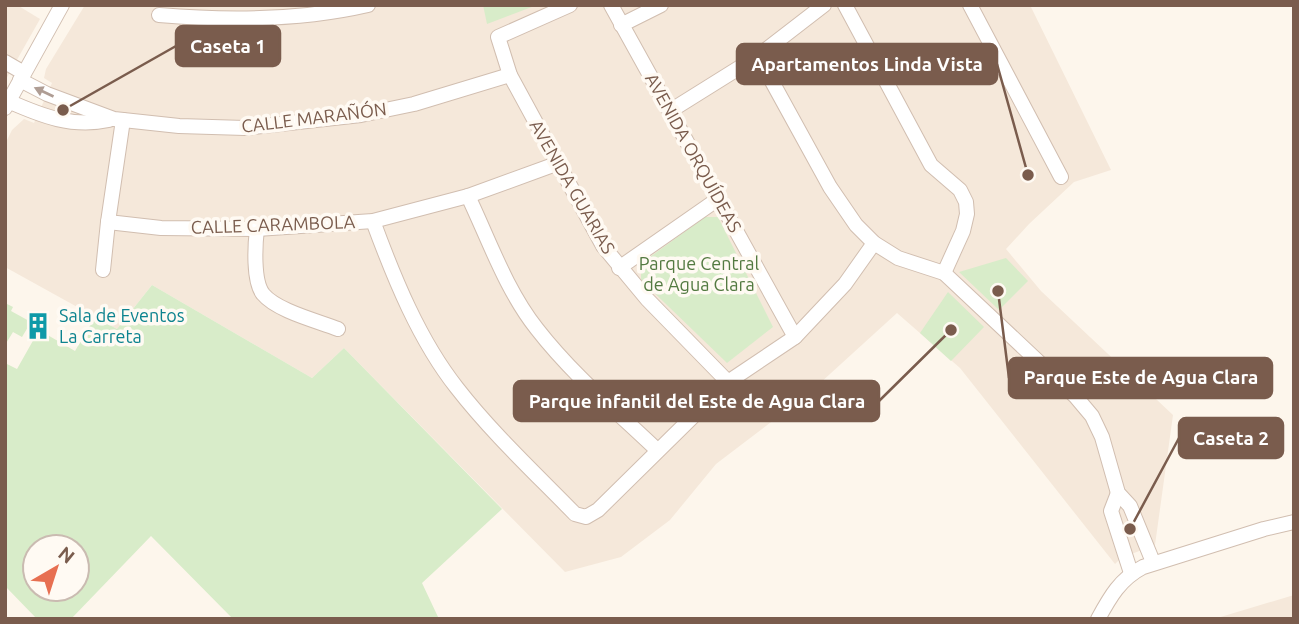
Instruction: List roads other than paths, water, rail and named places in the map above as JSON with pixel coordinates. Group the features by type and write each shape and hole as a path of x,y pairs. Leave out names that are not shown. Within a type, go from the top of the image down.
{"street":[{"path":"13,91 62,5"},
{"path":"159,15 221,20 368,5"},
{"name":"AVENIDA GUARIAS","path":"570,5 498,37 510,75 556,164 603,246 620,268 728,382"},
{"name":"AVENIDA ORQUÍDEAS","path":"611,5 795,337"},
{"path":"621,25 661,5"},
{"path":"670,111 758,56 824,5"},
{"path":"845,5 931,165 951,180 966,202 967,214 963,231 944,272"},
{"path":"970,5 1061,177"},
{"path":"758,56 830,187 856,225 874,243 898,258 944,272 1076,397 1092,416 1102,437 1118,493 1130,506 1153,562"},
{"path":"5,62 13,91"},
{"name":"CALLE MARAÑÓN","path":"13,91 47,94 119,119 154,124 244,128 361,115 414,104 510,75"},
{"name":"CALLE MARAÑÓN","path":"13,91 54,120 78,123 119,119"},
{"path":"103,270 119,119"},
{"name":"CALLE CARAMBOLA","path":"107,222 161,228 257,229 373,221 468,196 556,164"},
{"path":"468,196 513,290 535,327 562,359 657,450"},
{"path":"620,268 718,199"},
{"path":"373,221 393,273 436,357 456,388 575,514 586,517 598,510 728,382 795,337 845,284 874,243"},
{"path":"257,229 254,248 257,275 263,293 282,307 338,329"},
{"path":"1118,493 1111,511 1131,573"},
{"path":"1098,619 1113,592 1131,573 1153,562 1264,528 1294,522"}],"place":[{"name":"Caseta 1","path":"63,110"},
{"name":"Apartamentos Linda Vista","path":"1028,175"},
{"name":"Parque Este de Agua Clara","path":"998,291"},
{"name":"Sala de Eventos La Carreta","path":"38,326"},
{"name":"Parque infantil del Este de Agua Clara","path":"951,330"},
{"name":"Caseta 2","path":"1130,529"}],"park label":[{"name":"Parque Central de Agua Clara","path":"699,274"}]}
